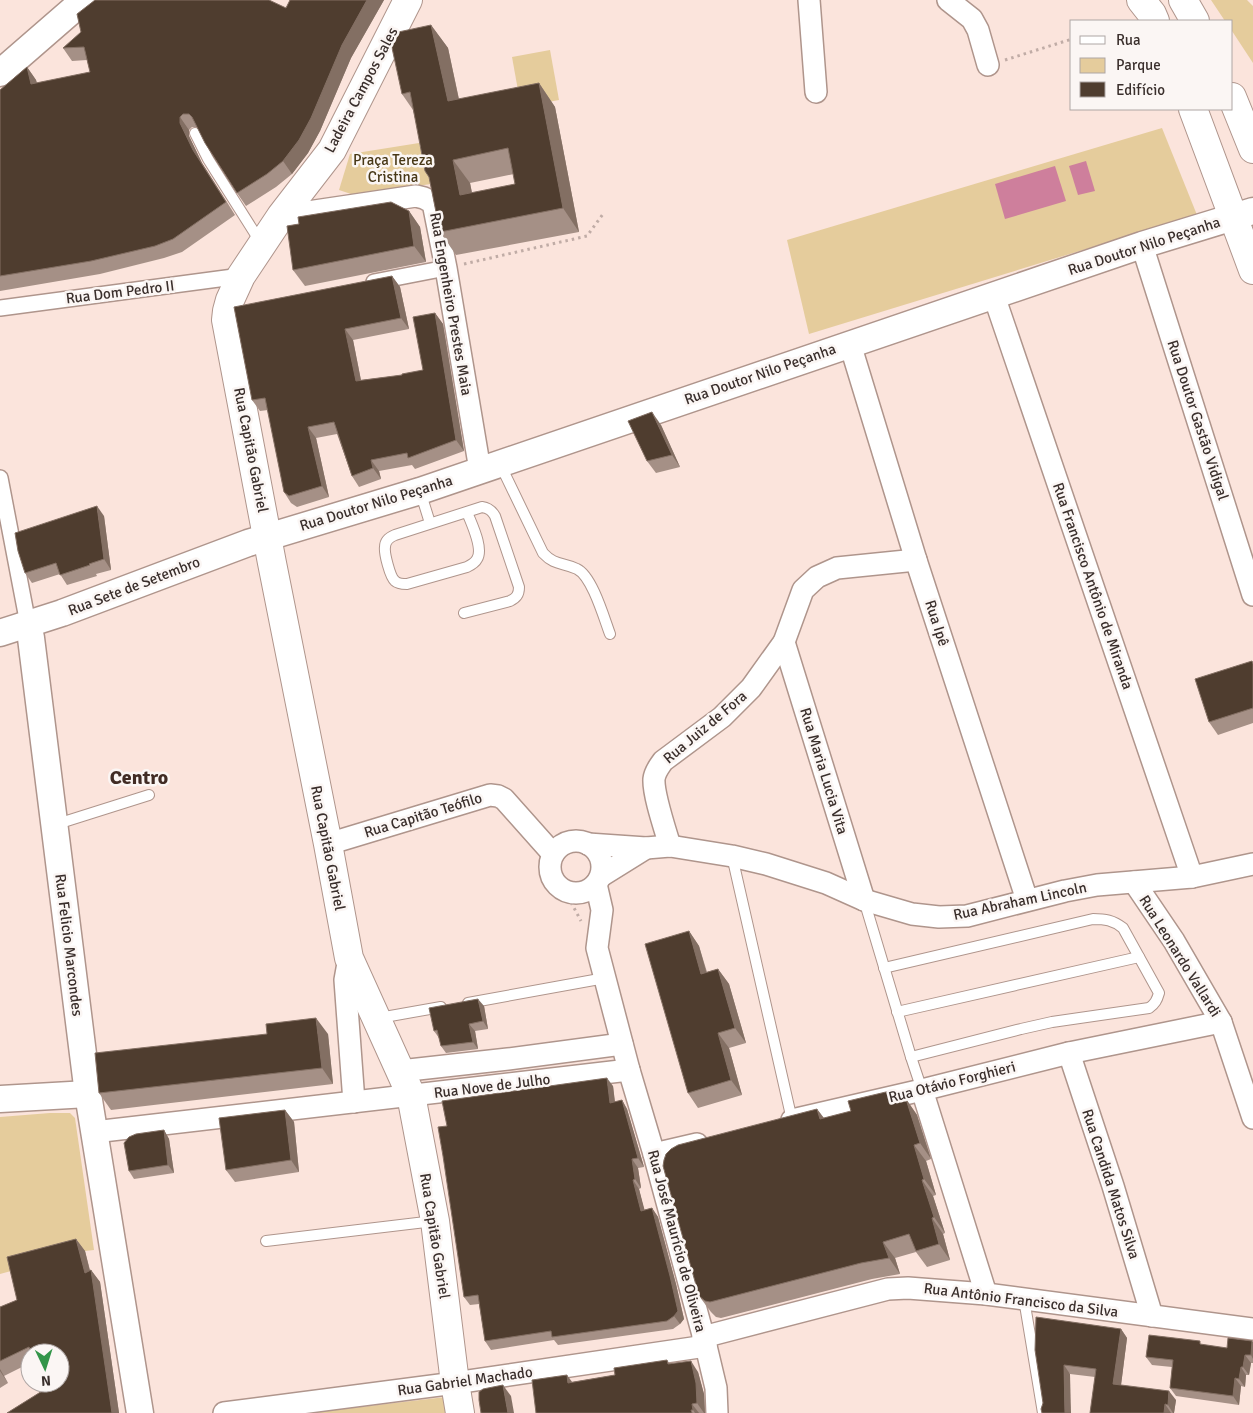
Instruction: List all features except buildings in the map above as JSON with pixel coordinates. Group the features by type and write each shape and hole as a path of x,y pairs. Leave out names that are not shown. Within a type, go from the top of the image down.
{"main road":[{"name":"Ladeira Campos Sales","path":"240,276 281,216 332,150 408,0"},
{"path":"1141,0 1155,20"},
{"path":"1183,0 1194,20"},
{"path":"1233,99 1253,149"},
{"path":"1192,110 1243,214 1253,270"},
{"name":"Rua Capitão Gabriel","path":"240,276 233,310 226,320 267,537 349,958 411,1095 435,1221 460,1413"}],"street":[{"path":"0,73 84,0"},
{"path":"809,0 816,92"},
{"path":"948,0 972,19 980,35 988,65"},
{"name":"Rua Engenheiro Prestes Maia","path":"281,216 416,196 433,203 490,467"},
{"name":"Rua Doutor Nilo Peçanha","path":"267,537 418,492 1142,245 1243,214"},
{"name":"Rua Doutor Gastão Vidigal","path":"1142,245 1246,548 1253,594"},
{"path":"356,286 446,268"},
{"name":"Rua Dom Pedro II","path":"0,308 240,276"},
{"name":"Rua Francisco Antônio de Miranda","path":"994,296 1192,877"},
{"name":"Rua Ipê","path":"850,344 916,560 1027,900"},
{"name":"Rua Felicio Marcondes","path":"0,478 31,638 88,1094 140,1413"},
{"name":"Rua Sete de Setembro","path":"0,633 62,613 267,537"},
{"name":"Rua Juiz de Fora","path":"670,846 655,790 654,779 656,770 663,761 722,717 751,688 784,642 804,590 816,577 837,568 916,560"},
{"name":"Rua Maria Lucia Vita","path":"784,642 864,900"},
{"name":"Rua Capitão Teófilo","path":"328,844 490,795 504,799 553,854"},
{"path":"575,841 588,844 596,850 600,858 602,867 598,880 589,890 573,893 565,891 558,886 550,871 550,862 553,854 562,845 575,841"},
{"name":"Rua Abraham Lincoln","path":"588,844 646,848 670,846 732,856 766,864 826,883 864,900 912,914 939,918 966,916 1027,900 1097,885 1192,877 1253,864"},
{"name":"Rua Abraham Lincoln","path":"598,880 646,848"},
{"name":"Rua José Maurício de Oliveira","path":"598,880 602,910 597,948 716,1388 717,1413"},
{"name":"Rua Leonardo Vallardi","path":"1134,882 1174,941 1221,1022 1253,1118"},
{"path":"349,958 345,980 354,1102"},
{"name":"Rua Otávio Forghieri","path":"783,1122 1069,1053 1221,1022"},
{"name":"Rua Nove de Julho","path":"400,1071 622,1044"},
{"name":"Rua Candida Matos Silva","path":"1069,1053 1113,1186 1152,1316"},
{"name":"Rua Nove de Julho","path":"94,1132 629,1070"},
{"path":"922,1090 986,1294"},
{"path":"0,1099 88,1094"},
{"path":"654,1154 719,1138"},
{"name":"Rua Antônio Francisco da Silva","path":"704,1342 888,1289 908,1288 986,1294 1253,1329"},
{"name":"Rua Gabriel Machado","path":"224,1413 455,1383 704,1342"}],"lane":[{"path":"195,133 208,159 262,244"},
{"path":"490,467 543,553 549,559 577,568 584,574 591,585 610,634"},
{"path":"418,492 428,524"},
{"path":"464,612 510,601 516,598 519,593 519,587 492,510 482,507 395,534 387,541 385,546 390,573 396,582 401,584 467,567 477,559 479,546 467,512"},
{"path":"54,825 149,795"},
{"path":"732,856 783,1122"},
{"path":"864,900 922,1090"},
{"path":"884,968 1093,919 1108,920 1117,922 1123,928 1159,993 1154,1005 1149,1008 1044,1024 911,1057"},
{"path":"897,1012 1139,958"},
{"path":"377,1019 604,978"},
{"path":"266,1241 435,1221"},
{"path":"1024,1299 1043,1413"}],"path":[{"path":"988,65 1070,40"},
{"path":"446,268 587,236 603,214"}],"green space":[{"path":"1211,0 1247,0 1253,6 1253,63 1233,33 1233,20 1224,20"},
{"path":"550,50 559,100 521,107 512,57"},
{"path":"1162,128 1197,215 809,334 787,240"},
{"name":"Praça Tereza Cristina","path":"419,143 431,184 354,195 339,190 350,154"},
{"path":"70,1113 75,1118 94,1250 0,1274 0,1117"},
{"path":"446,1397 448,1413 309,1413"}],"shaded area":[{"path":"1086,161 1095,191 1078,195 1069,166"},
{"path":"1055,166 1066,201 1005,219 995,184"}],"district":[{"name":"Centro","path":"139,777"}]}
